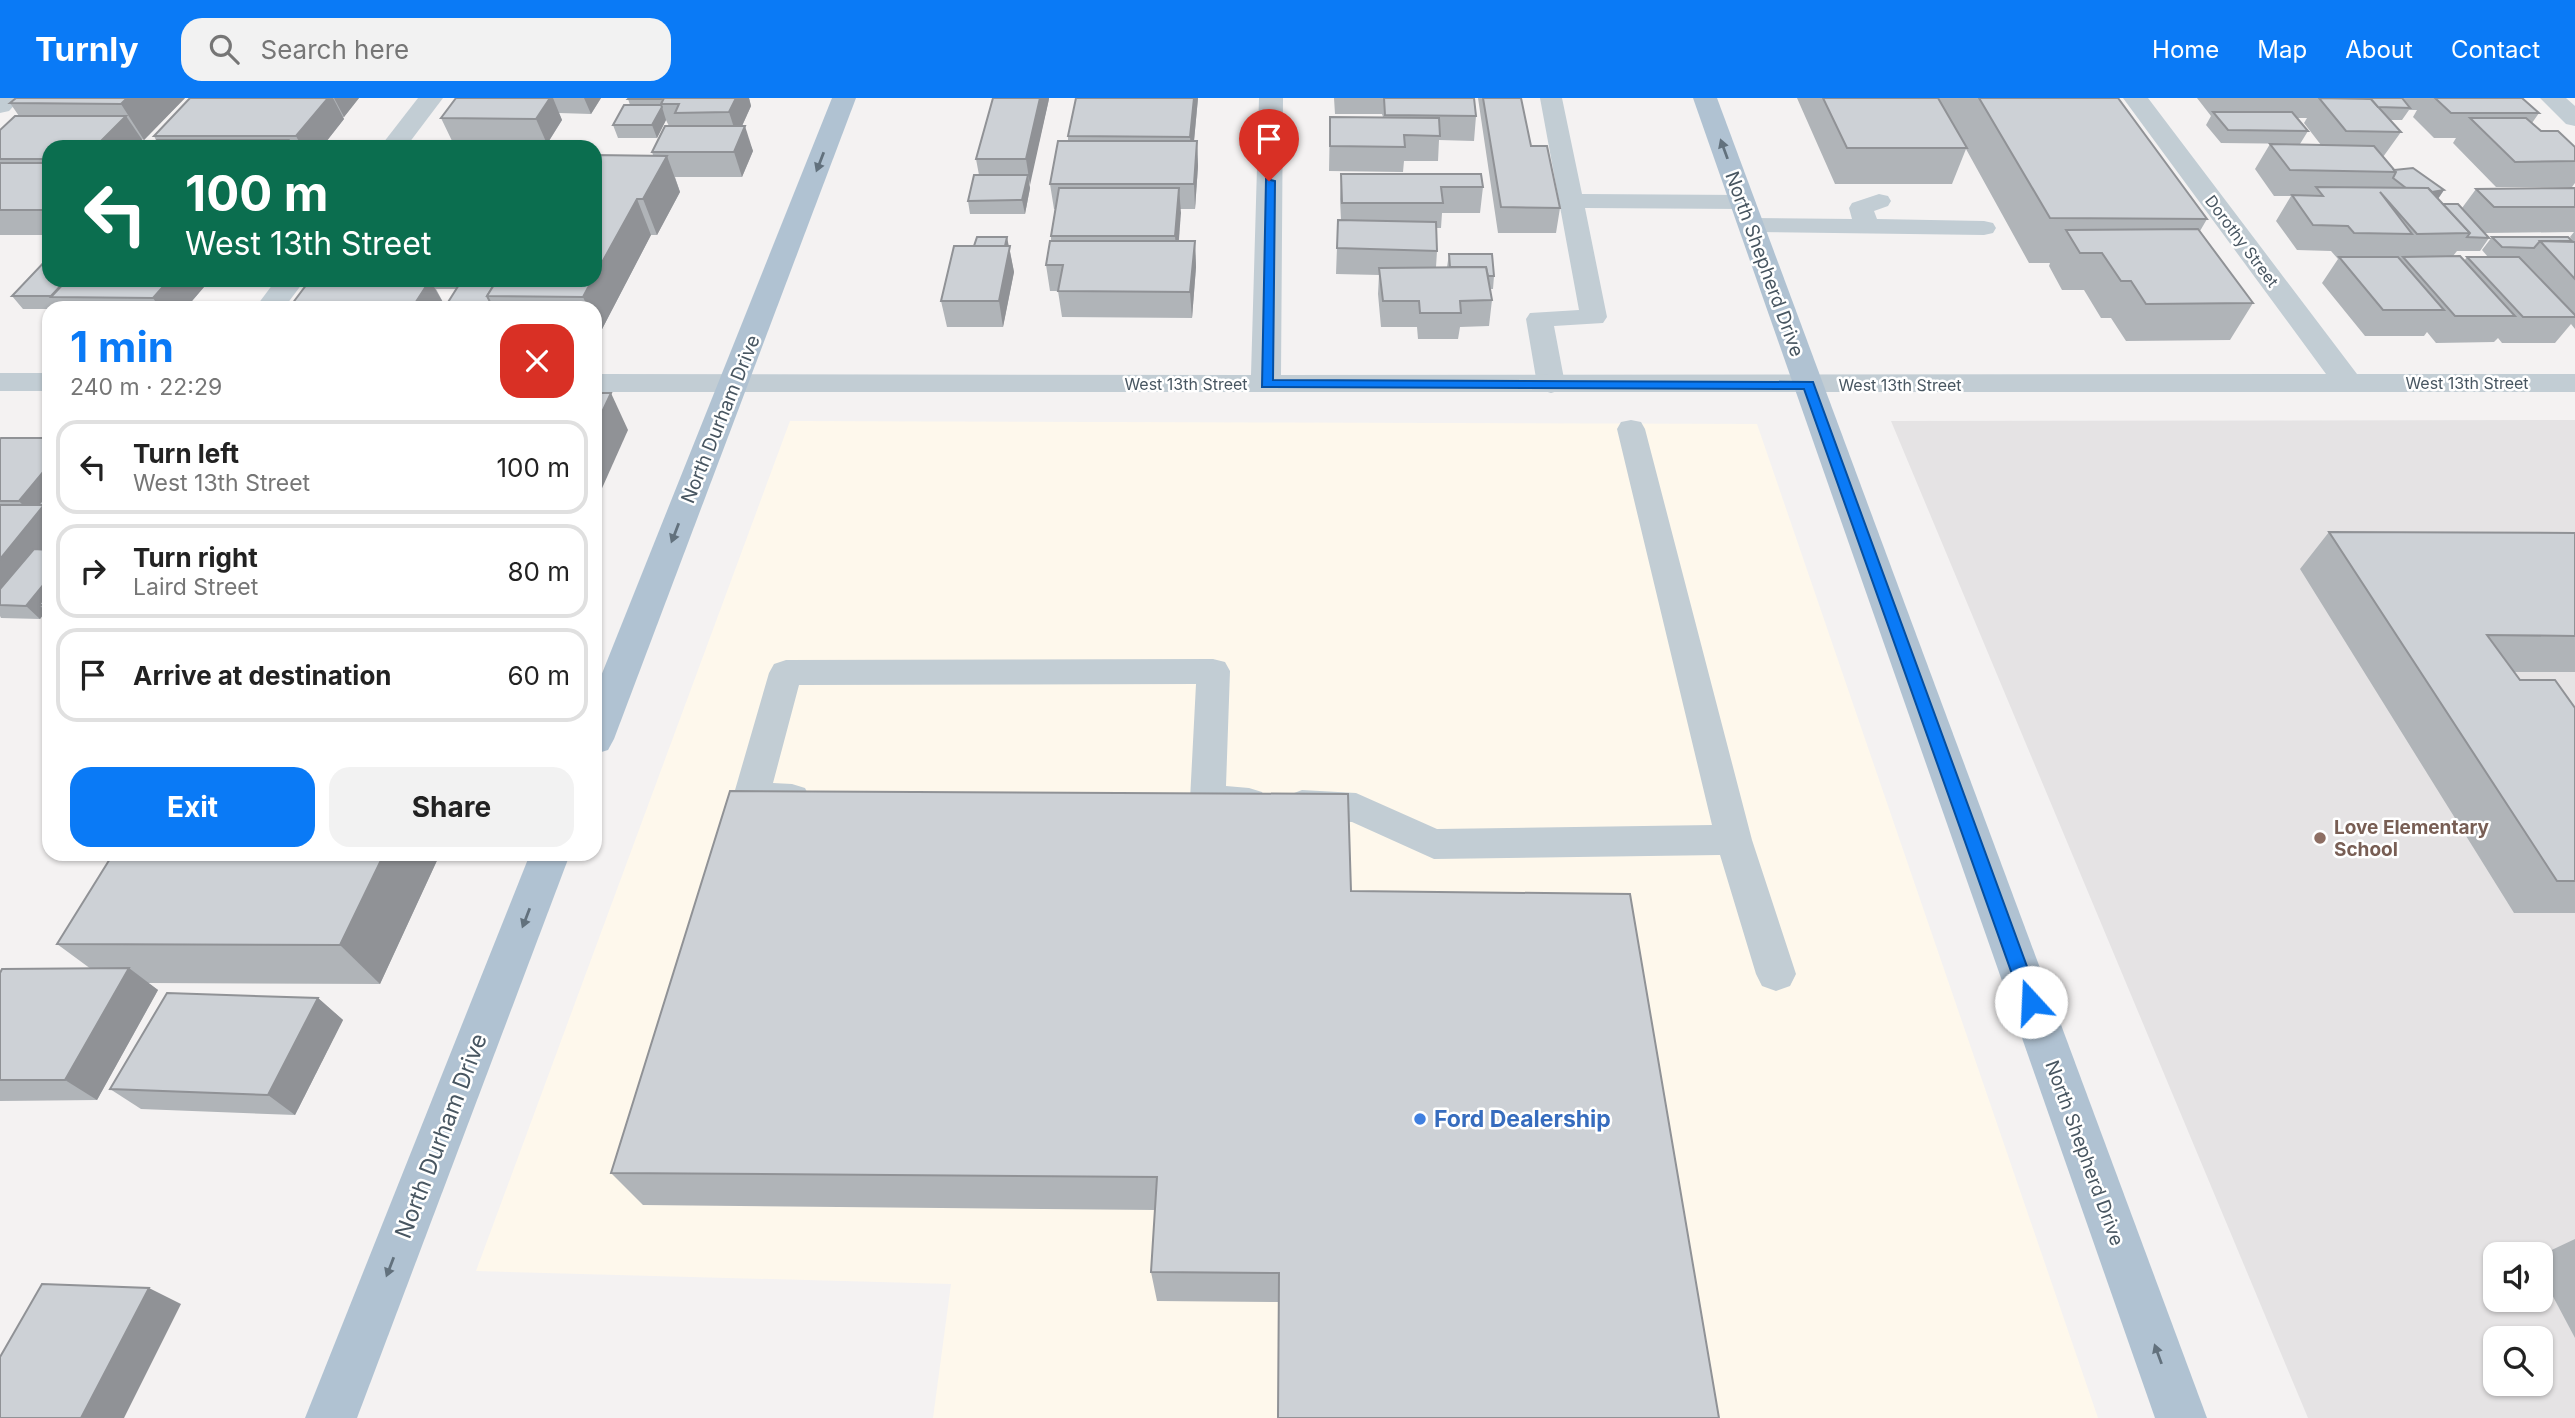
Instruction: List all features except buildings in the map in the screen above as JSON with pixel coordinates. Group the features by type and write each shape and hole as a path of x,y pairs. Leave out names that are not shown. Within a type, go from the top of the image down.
{"main road":[{"name":"North Durham Drive","path":"602,721 844,98"},
{"name":"North Shepherd Drive","path":"1705,98 2181,1418"},
{"name":"North Durham Drive","path":"331,1418 547,861"}],"street":[{"path":"0,106 9,98"},
{"path":"398,140 431,98"},
{"path":"1266,384 1271,98"},
{"name":"Dorothy Street","path":"2135,98 2348,383"},
{"path":"2552,98 2575,119"},
{"path":"0,382 42,382"},
{"name":"West 13th Street","path":"602,383 2575,383"}],"lane":[{"path":"1551,98 1594,317 1539,319 1551,384"},
{"path":"1571,201 1867,226 1984,228"},
{"path":"1867,226 1861,208 1879,201"},
{"path":"1913,203 1930,209 1942,228"},
{"path":"1631,429 1734,840 1776,974"},
{"path":"821,798 751,797 786,673 1213,671 1194,800 1356,808 1434,844 1734,840"}],"shaded area":[{"name":"Love Elementary School","path":"2575,420 2575,1418 2308,1418 1891,421"},
{"path":"790,421 1757,424 2098,1418 933,1418 951,1284 476,1271"}],"place":[{"name":"Love Elementary School","path":"2320,838"},
{"name":"Ford Dealership","path":"1420,1119"}],"route":[{"path":"1269,181 1266,384 1809,385 2031,1002"}]}
